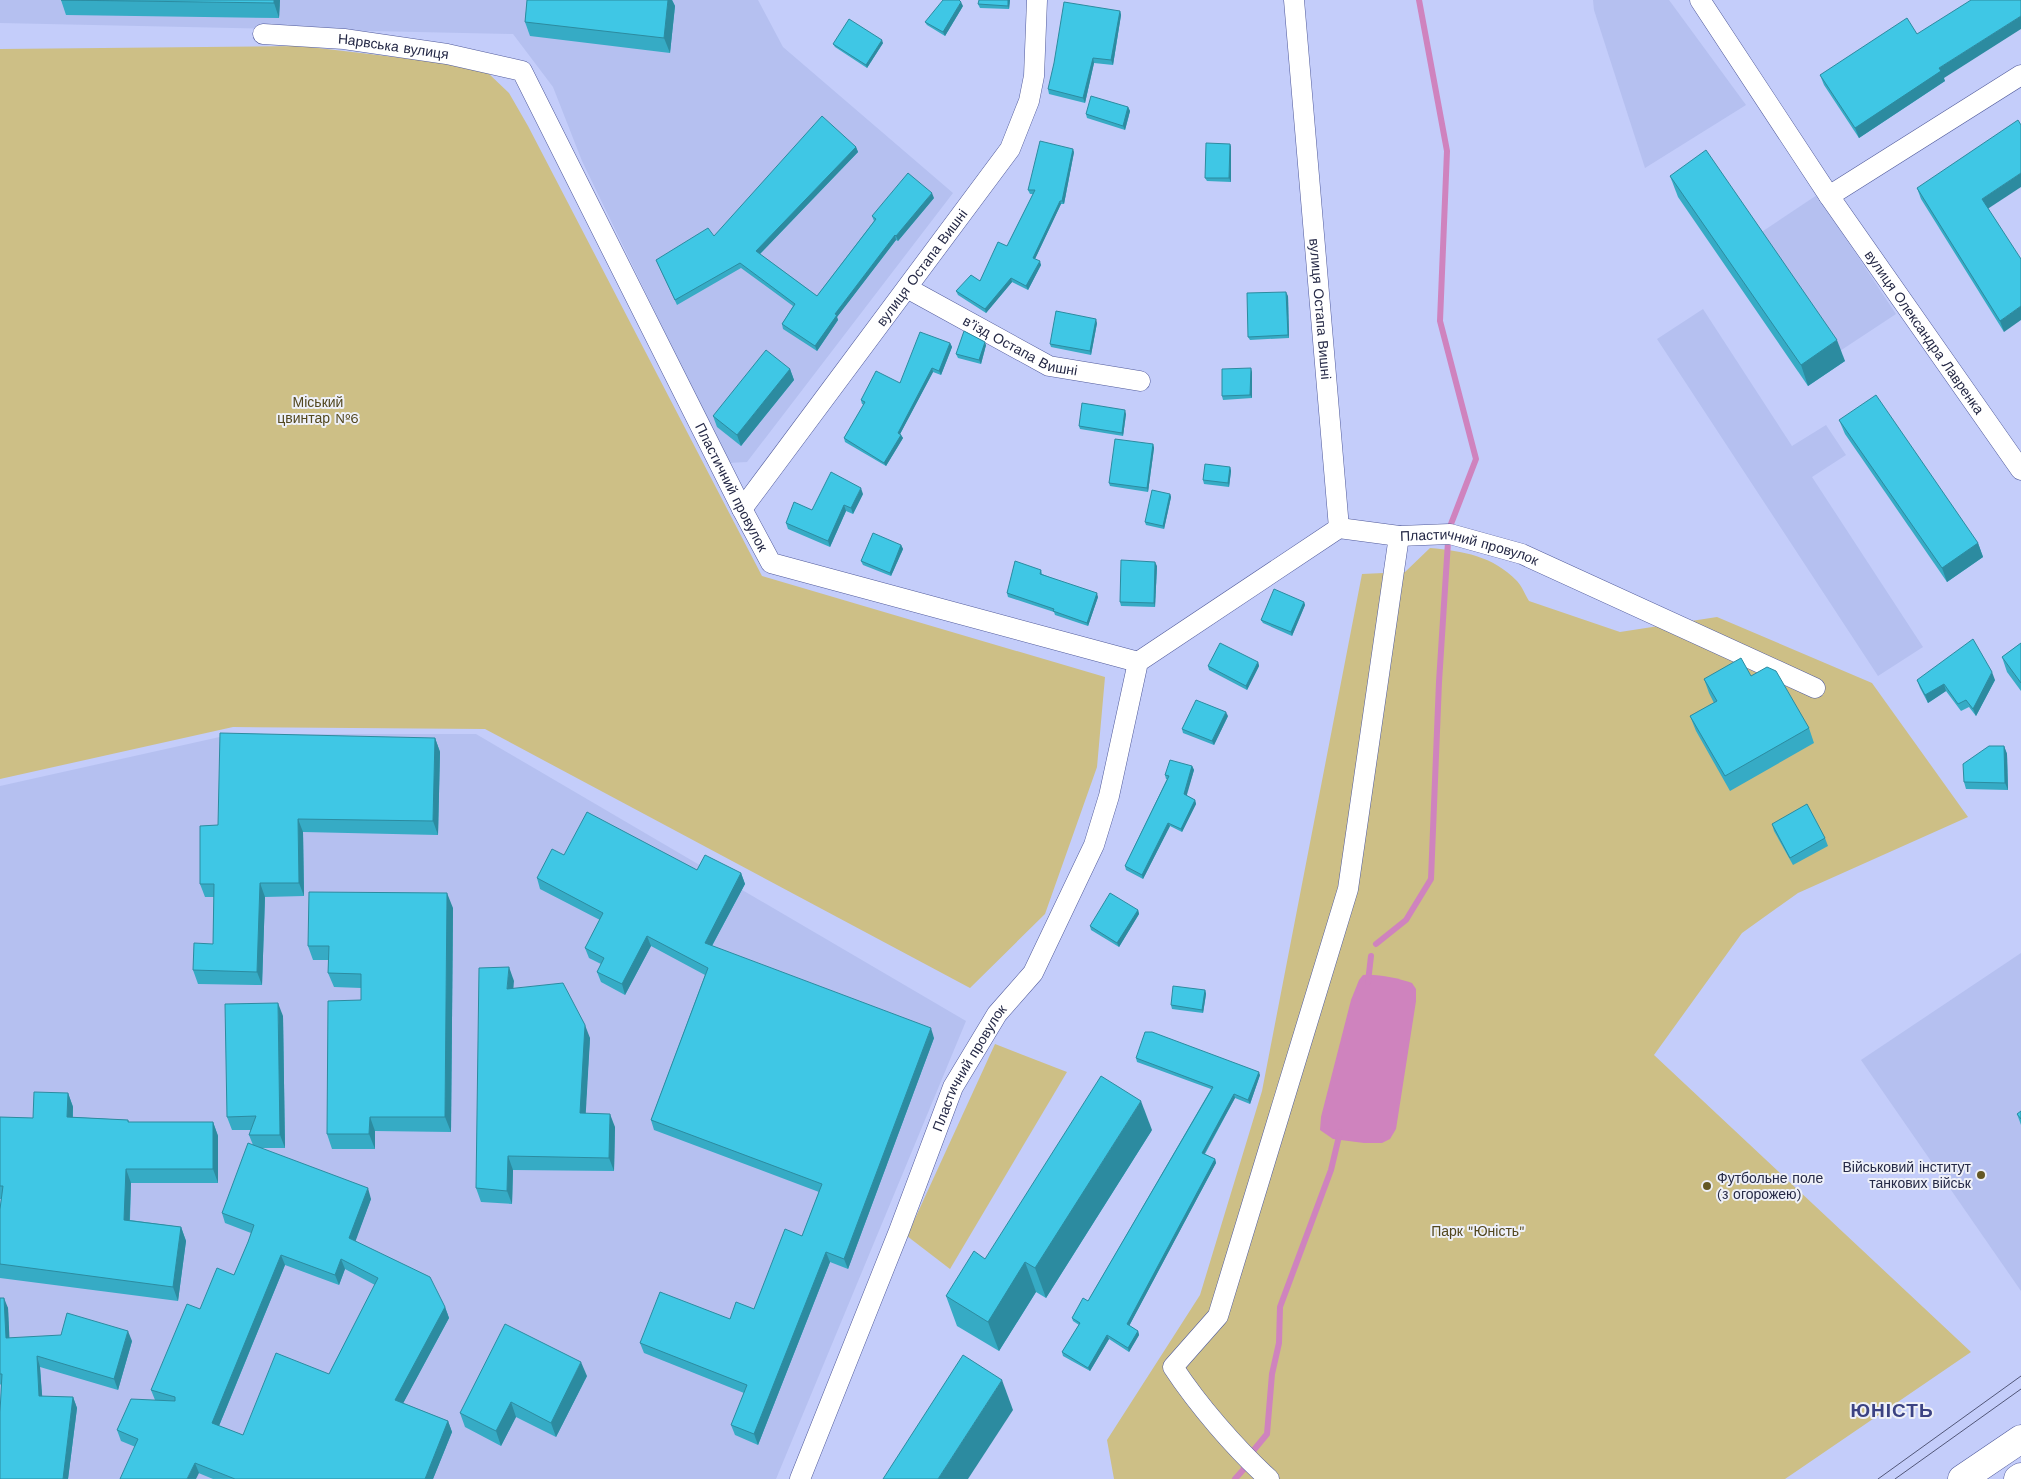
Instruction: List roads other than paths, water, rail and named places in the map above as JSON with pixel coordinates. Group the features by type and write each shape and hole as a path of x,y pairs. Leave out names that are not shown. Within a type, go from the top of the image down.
{"main road":[{"path":"1962,1479 2021,1438"}],"street":[{"name":"вулиця Остапа Вишні","path":"742,509 1010,148 1029,101 1034,76 1037,0"},
{"name":"вулиця Остапа Вишні","path":"1294,0 1339,528"},
{"name":"вулиця Олександра Лавренка","path":"1700,0 1829,196 2021,470"},
{"name":"Нарвська вулиця","path":"263,34 344,39 438,52 522,71"},
{"name":"Пластичний провулок","path":"522,71 771,563 1138,662 1109,796 1094,845 1033,973 997,1014 953,1086 899,1231 800,1479"},
{"path":"1829,196 2021,75"},
{"name":"в’їзд Остапа Вишні","path":"907,288 1049,366 1140,381"},
{"name":"Пластичний провулок","path":"1339,528 1399,536 1456,536 1522,554 1815,688"},
{"path":"1138,662 1339,528"},
{"path":"1264,1474 1186,1388 1173,1367 1218,1316 1348,889 1399,536"}],"waterway":[{"path":"1419,0 1447,151 1440,321 1476,459 1451,524"},
{"path":"1376,944 1406,920 1431,879 1439,682 1448,542"},
{"path":"1368,982 1371,956"},
{"path":"1235,1479 1243,1470 1253,1451 1267,1434 1272,1374 1279,1343 1280,1307 1331,1170 1340,1132"}],"tram line":[{"path":"1878,1479 2021,1376"},
{"path":"1895,1479 2021,1389"}],"place":[{"name":"Військовий інститут танкових військ","path":"1981,1175"},
{"name":"Футбольне поле (з огорожею)","path":"1707,1186"}],"district":[{"name":"ЮНІСТЬ","path":"1892,1410"}],"park label":[{"name":"Міський цвинтар №6","path":"318,410"},
{"name":"Парк \"Юність\"","path":"1478,1231"}]}
